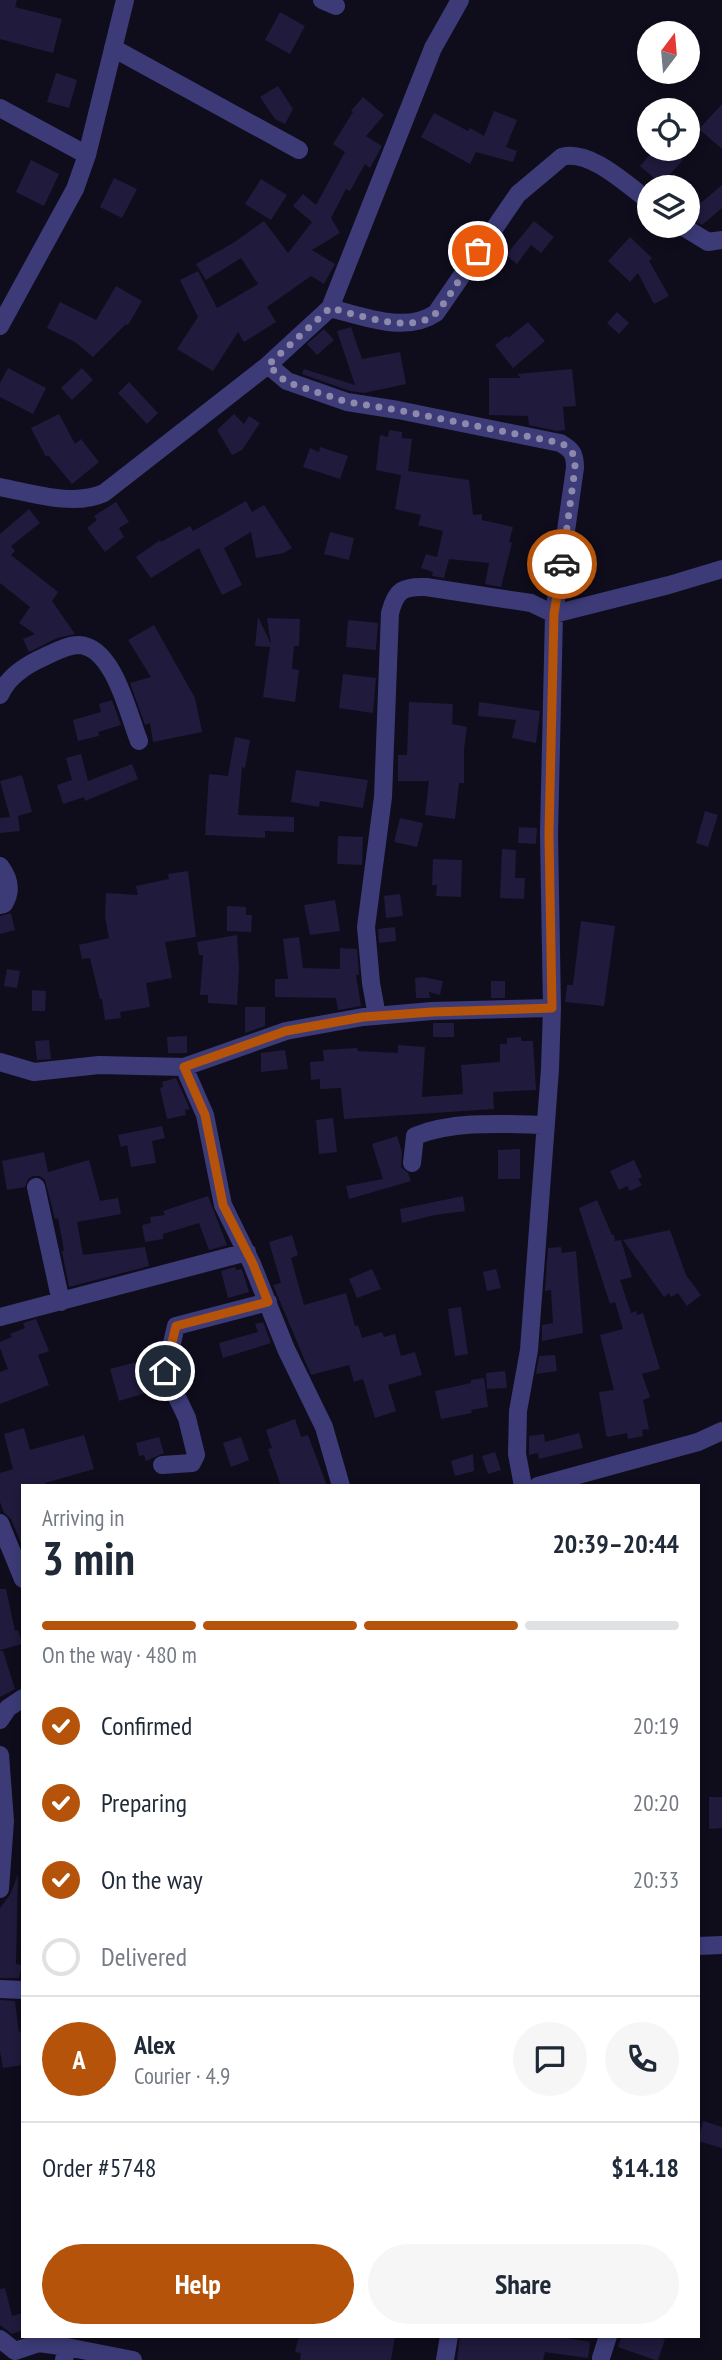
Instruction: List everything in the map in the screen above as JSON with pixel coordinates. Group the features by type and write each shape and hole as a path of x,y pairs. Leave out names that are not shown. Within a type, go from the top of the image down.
{"street":[{"path":"0,327 75,189 87,155 125,0"},
{"path":"0,487 40,495 90,499 104,492 268,365 330,308 433,48 460,0"},
{"path":"113,48 299,150"},
{"path":"0,108 87,155"},
{"path":"330,308 404,323 424,321 436,313 518,194 562,157 570,154 599,164 637,192"},
{"path":"700,237 708,242 722,240"},
{"path":"268,365 286,382 347,402 561,443 570,448 575,457 554,614 549,834 552,1008 530,1350 518,1411 517,1454 523,1484"},
{"path":"377,1016 370,983 366,927 383,797 390,613 393,600 401,590 410,586 426,587 531,603 554,614 722,569"},
{"path":"0,695 23,667 64,647 88,646 100,654 113,672 139,741"},
{"path":"0,866 7,876 9,895 4,904 0,905"},
{"path":"1,1058 34,1072 99,1065 184,1067 286,1031 377,1016 552,1008"},
{"path":"184,1067 205,1115 223,1205 247,1252 286,1349 324,1427 340,1484"},
{"path":"412,1163 415,1136 432,1129 493,1124 546,1125"},
{"path":"36,1187 61,1302"},
{"path":"0,1317 247,1252"},
{"path":"162,1465 192,1463 196,1455 187,1418 165,1371 176,1326 268,1302"},
{"path":"545,1484 698,1442 722,1431"},
{"path":"0,1523 21,1574"},
{"path":"2,1714 21,1700"},
{"path":"0,1755 5,1821 0,1889"},
{"path":"700,1945 722,1945"},
{"path":"0,1989 21,1990"},
{"path":"445,2360 449,2338"},
{"path":"605,2360 608,2338"},
{"path":"0,2339 16,2351 38,2343 54,2343 66,2354 133,2360"}],"building":[{"path":"0,0 17,0 15,7 62,19 53,53 0,39"},
{"path":"280,12 305,26 290,54 265,40"},
{"path":"56,73 77,80 69,108 47,102"},
{"path":"278,86 293,109 285,124 275,119 260,97"},
{"path":"363,97 384,115 366,136 382,146 370,168 365,164 350,191 346,189 331,218 340,233 312,250 335,264 324,284 311,276 267,307 276,322 244,342 238,332 213,371 177,349 198,317 180,280 198,271 217,308 258,284 241,258 206,280 196,264 264,221 288,253 312,222 293,206 303,194 316,205 345,152 333,144 353,112 351,111"},
{"path":"722,104 722,149 700,128"},
{"path":"494,111 517,120 506,147 517,151 513,162 476,152 470,164 421,137 434,113 468,131 470,128 484,136"},
{"path":"31,160 59,174 44,206 16,192"},
{"path":"644,161 682,161 669,175 650,175 640,166"},
{"path":"114,178 137,189 122,218 100,207"},
{"path":"261,179 287,195 271,220 245,204"},
{"path":"722,185 722,208 702,225 700,204"},
{"path":"534,221 554,237 541,253 531,245 517,264 506,255"},
{"path":"630,237 652,258 649,261 669,296 654,304 638,273 630,282 608,261"},
{"path":"116,286 142,301 128,325 93,357 75,342 47,328 60,302 96,320"},
{"path":"617,312 629,323 619,334 607,323"},
{"path":"528,322 545,341 513,368 495,345"},
{"path":"351,327 362,359 400,352 406,384 364,393 350,391 302,374 304,369 355,385 337,331"},
{"path":"324,329 334,340 317,355 307,344"},
{"path":"8,368 46,388 33,414 0,397 0,383"},
{"path":"82,368 93,380 72,400 61,388"},
{"path":"572,369 576,406 563,407 565,430 529,425 528,416 489,415 489,378 521,378 517,374"},
{"path":"129,382 158,413 147,424 118,393"},
{"path":"59,414 75,444 81,439 99,462 72,484 48,455 46,457 31,428"},
{"path":"234,414 244,424 249,416 260,423 242,450 232,455 217,430"},
{"path":"389,430 402,432 402,438 412,439 408,471 469,480 473,515 482,514 482,520 513,527 509,542 512,543 501,587 485,584 489,563 449,559 444,578 432,576 433,572 421,568 426,554 437,557 443,531 418,525 421,515 395,509 401,475 376,470 380,435 388,437"},
{"path":"320,447 348,456 340,479 303,467 310,448 319,452"},
{"path":"246,501 252,512 264,505 292,548 284,553 256,558 251,532 224,548 242,585 222,595 199,548 151,578 136,557 160,540 161,542 190,526 193,531"},
{"path":"116,502 129,522 119,528 124,537 105,552 87,528 97,520 94,516"},
{"path":"29,509 40,523 11,546 15,551 11,555 58,592 52,601 75,634 57,638 29,652 23,639 35,634 19,623 30,607 0,583 0,534"},
{"path":"330,532 354,538 349,560 324,554"},
{"path":"258,617 271,644 267,618 300,619 299,646 294,646 292,669 299,670 295,702 263,697 270,647 255,646"},
{"path":"348,620 378,623 376,650 346,647"},
{"path":"154,625 195,698 202,732 153,742 150,723 145,725 130,683 151,677 128,640"},
{"path":"343,674 376,678 373,713 339,708"},
{"path":"112,700 121,725 98,732 99,736 78,741 73,720 101,712 99,704"},
{"path":"409,702 453,704 452,724 467,727 464,783 459,783 455,819 425,815 429,781 398,781 398,755 407,755"},
{"path":"479,702 540,711 536,743 512,738 516,720 478,716"},
{"path":"235,737 250,740 245,768 242,767 238,815 294,817 294,832 265,831 265,838 205,835 209,774 228,776"},
{"path":"81,754 88,781 132,764 138,779 85,801 84,797 63,804 57,785 72,780 66,758"},
{"path":"296,770 368,780 363,808 320,801 319,807 291,802"},
{"path":"22,775 32,812 14,817 18,816 20,831 0,833 0,818 10,817 0,781"},
{"path":"705,811 718,815 708,847 696,843"},
{"path":"400,818 423,823 417,847 394,842"},
{"path":"519,827 537,828 536,844 518,843"},
{"path":"338,836 363,837 362,865 337,864"},
{"path":"502,849 516,850 515,878 525,878 524,899 500,898"},
{"path":"433,859 462,860 461,897 436,896 437,885 432,885"},
{"path":"188,871 196,937 165,942 172,978 146,983 150,1007 120,1012 121,1018 105,1020 90,958 82,959 79,945 109,938 105,917 106,893 138,895 136,886 169,879 168,874"},
{"path":"400,894 403,916 386,918 384,896"},
{"path":"335,900 340,931 310,935 304,905"},
{"path":"227,906 246,907 246,915 252,915 251,932 227,931"},
{"path":"11,913 15,930 0,934 0,916"},
{"path":"581,921 615,926 604,1006 565,1002 567,985 573,985"},
{"path":"395,927 396,941 379,943 378,929"},
{"path":"237,935 237,1005 208,1003 208,995 200,995 203,955 199,955 197,942"},
{"path":"299,937 303,968 340,969 340,948 357,949 359,975 356,975 361,1006 338,1010 336,998 275,997 275,979 288,979 283,939"},
{"path":"7,969 20,971 17,988 4,986"},
{"path":"415,978 443,981 440,995 429,992 430,998 416,998"},
{"path":"491,981 505,981 505,998 491,998"},
{"path":"32,990 46,991 45,1011 32,1011"},
{"path":"245,1007 265,1007 265,1026 245,1033"},
{"path":"433,1023 454,1023 454,1037 433,1037"},
{"path":"187,1036 187,1053 168,1053 167,1037"},
{"path":"521,1037 521,1041 533,1041 536,1090 493,1092 494,1109 344,1119 341,1088 320,1089 320,1079 311,1080 310,1062 324,1061 323,1050 357,1048 358,1051 398,1053 398,1045 425,1047 422,1097 463,1094 461,1065 500,1062 500,1044 507,1044 507,1038"},
{"path":"49,1040 51,1059 37,1060 35,1041"},
{"path":"285,1050 288,1069 261,1072 261,1053"},
{"path":"176,1078 190,1109 185,1110 186,1115 167,1119 160,1088 163,1087 162,1082"},
{"path":"333,1118 337,1152 319,1154 316,1120"},
{"path":"162,1126 165,1138 152,1141 156,1163 131,1167 127,1145 121,1147 118,1135"},
{"path":"397,1136 402,1152 401,1167 408,1173 411,1181 349,1199 346,1186 383,1179 372,1144"},
{"path":"520,1149 520,1179 498,1179 498,1150"},
{"path":"44,1152 48,1172 89,1160 100,1201 118,1198 121,1214 77,1222 83,1255 145,1247 149,1266 69,1287 58,1218 55,1219 45,1180 40,1176 33,1176 28,1179 25,1187 7,1190 2,1161"},
{"path":"634,1160 642,1177 638,1179 642,1185 630,1191 627,1186 619,1190 610,1171"},
{"path":"208,1196 227,1245 209,1250 199,1223 163,1234 163,1239 145,1242 142,1225 151,1223 150,1217 165,1215 163,1211"},
{"path":"463,1196 465,1211 402,1223 400,1209"},
{"path":"597,1200 615,1241 621,1240 632,1277 620,1280 631,1313 643,1313 660,1369 642,1374 650,1397 643,1400 649,1429 642,1430 643,1436 628,1439 627,1433 608,1437 606,1435 599,1392 614,1390 600,1335 623,1329 615,1302 610,1304 579,1208"},
{"path":"670,1230 686,1275 701,1295 687,1306 678,1293 671,1297 669,1293 664,1297 623,1240"},
{"path":"292,1235 298,1255 291,1258 304,1305 346,1293 355,1326 358,1325 362,1338 382,1332 384,1337 395,1334 401,1356 415,1352 422,1375 388,1385 396,1411 375,1418 363,1379 354,1382 349,1365 311,1375 273,1285 281,1283 269,1242"},
{"path":"561,1247 562,1253 576,1251 583,1333 542,1341 542,1325 553,1323 551,1290 545,1291 548,1248"},
{"path":"235,1267 236,1270 242,1269 249,1292 228,1298 221,1271"},
{"path":"372,1269 381,1289 357,1298 349,1279"},
{"path":"496,1269 501,1288 487,1291 483,1272"},
{"path":"461,1307 468,1354 455,1356 448,1309"},
{"path":"36,1319 49,1351 38,1355 49,1385 0,1404 0,1372 8,1369 0,1342 25,1328 23,1323"},
{"path":"263,1322 271,1343 223,1358 219,1343 258,1332 255,1324"},
{"path":"555,1355 557,1371 536,1374 539,1356"},
{"path":"140,1361 149,1392 119,1401 110,1369"},
{"path":"505,1371 507,1388 487,1389 486,1373"},
{"path":"484,1378 488,1407 441,1419 435,1391"},
{"path":"295,1419 301,1437 308,1435 326,1484 280,1484 268,1449 272,1448 266,1430"},
{"path":"24,1428 30,1450 84,1435 94,1469 45,1484 21,1484 21,1543 0,1502 0,1473 13,1469 4,1434"},
{"path":"579,1433 583,1448 539,1459 538,1453 529,1455 529,1436 544,1434 545,1442"},
{"path":"159,1437 164,1453 146,1461 144,1455 139,1456 136,1443"},
{"path":"241,1437 249,1460 231,1467 223,1443"},
{"path":"495,1452 501,1470 488,1474 482,1456"},
{"path":"473,1454 474,1471 455,1476 451,1461"},
{"path":"0,1589 6,1589 15,1631 18,1630 21,1644 0,1650"},
{"path":"0,1651 3,1651 15,1689 0,1697"},
{"path":"709,1797 722,1797 722,1828 709,1829"},
{"path":"18,1874 16,1964 21,1965 21,1969 19,1978 0,1978 0,1908 10,1895"},
{"path":"0,2000 15,2001 21,2032 21,2065 3,2068 0,2051"},
{"path":"703,2121 722,2127 722,2148 700,2142"},
{"path":"5,2288 12,2316 21,2314 21,2331 12,2334 0,2325 0,2289"},
{"path":"298,2338 395,2338 391,2360 300,2360 301,2353 295,2352"},
{"path":"460,2338 567,2338 590,2342 588,2358 545,2352 543,2360 457,2360"},
{"path":"621,2338 665,2339 658,2360 618,2347"}],"way so far":[{"path":"478,251 436,313 424,321 404,323 330,308 268,365 286,382 347,402 561,443 570,448 575,457 575,468 562,564"}],"route":[{"path":"165,1371 176,1326 268,1302 253,1264 223,1205 205,1115 184,1067 286,1031 363,1017 552,1008 549,834 554,614 562,564"}]}
